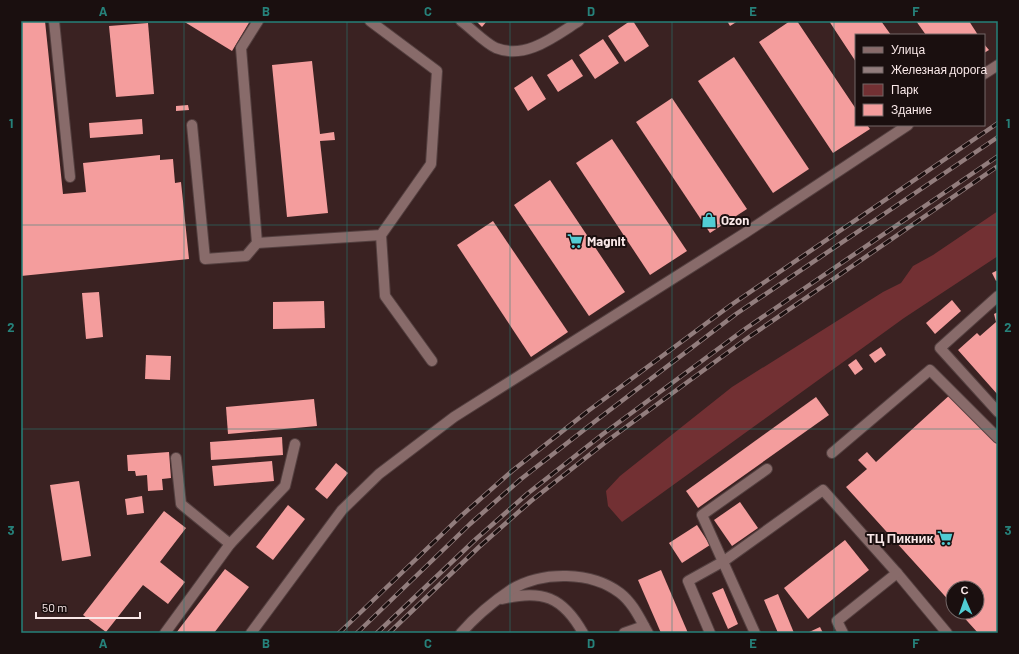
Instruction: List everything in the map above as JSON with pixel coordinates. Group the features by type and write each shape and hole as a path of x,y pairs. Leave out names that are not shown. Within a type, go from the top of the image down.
{"street":[{"path":"54,21 70,177"},
{"path":"192,124 205,259 246,256 257,243 241,48 258,21"},
{"path":"370,21 437,71 431,164 382,235 385,296 432,361"},
{"path":"461,21 495,47 513,52 541,45 579,21"},
{"path":"985,73 998,65"},
{"path":"251,633 342,510 378,474 454,417 745,233 906,126"},
{"path":"257,243 382,235"},
{"path":"998,296 940,348 998,412"},
{"path":"832,453 930,370 998,438"},
{"path":"164,633 230,544 285,486 295,444"},
{"path":"176,458 182,504 230,544"},
{"path":"756,633 702,515 767,469"},
{"path":"710,633 688,581 724,561 823,490 897,573 946,633"},
{"path":"843,633 837,621 897,573"},
{"path":"461,633 496,601 513,589 537,580 560,576 583,577 606,584 621,594 635,610 646,630 624,633"},
{"path":"496,601 525,595 539,595 551,599 564,606 583,633"}],"green space":[{"path":"998,211 998,256 904,318 622,522 608,506 606,491 620,476 732,387 883,292 901,283 913,266 933,255"}],"building":[{"path":"21,21 45,21 63,194 86,192 83,163 160,155 160,160 173,159 175,183 181,182 189,259 21,276"},
{"path":"183,21 250,21 232,51"},
{"path":"476,21 487,21 482,27"},
{"path":"630,21 633,21 649,46 625,62 608,36"},
{"path":"727,21 738,21 730,26"},
{"path":"790,21 797,21 855,108 855,126 868,126 870,129 833,153 759,42"},
{"path":"829,21 881,21 890,34 855,34 855,60"},
{"path":"916,21 969,21 977,34 925,34"},
{"path":"148,23 154,94 116,97 109,26"},
{"path":"603,39 619,63 595,79 579,55"},
{"path":"985,45 989,50 985,52"},
{"path":"734,57 809,169 773,193 698,81"},
{"path":"572,59 583,76 558,92 547,75"},
{"path":"312,61 320,134 334,132 335,140 320,141 328,213 287,217 272,65"},
{"path":"532,76 546,99 528,111 514,88"},
{"path":"672,98 747,209 710,233 636,122"},
{"path":"188,105 189,110 176,111 176,106"},
{"path":"142,119 143,134 90,138 89,123"},
{"path":"612,139 687,251 650,275 576,163"},
{"path":"550,180 625,292 589,316 514,205"},
{"path":"493,221 568,332 531,357 457,245"},
{"path":"998,270 998,280 996,281 992,273"},
{"path":"99,292 103,337 86,339 82,293"},
{"path":"952,300 961,311 935,334 926,323"},
{"path":"324,301 325,328 273,329 273,302"},
{"path":"998,312 998,395 958,350 977,333 980,336 996,322 994,314"},
{"path":"881,347 886,355 875,363 869,355"},
{"path":"146,355 171,356 170,380 145,379"},
{"path":"856,359 863,369 855,375 848,365"},
{"name":"ТЦ Пикник","path":"952,393 998,445 998,633 978,633 966,620 985,620 985,580 945,580 945,596 846,487 867,469 858,460 867,452 876,462"},
{"path":"816,397 829,415 698,508 686,491"},
{"path":"314,399 317,426 228,434 226,407"},
{"path":"282,437 283,455 211,460 210,442"},
{"path":"169,452 171,478 162,479 163,490 148,491 147,475 136,476 135,471 128,471 127,455"},
{"path":"272,461 274,481 214,486 212,466"},
{"path":"336,463 348,473 327,499 315,489"},
{"path":"79,481 91,556 62,561 50,485"},
{"path":"142,496 144,513 127,515 125,499"},
{"path":"740,502 758,528 732,546 714,520"},
{"path":"288,505 305,519 273,560 256,547"},
{"path":"164,511 186,528 160,562 185,582 168,604 143,585 106,632 83,615"},
{"path":"697,525 710,545 682,563 669,543"},
{"path":"845,540 869,570 808,619 784,588"},
{"path":"225,569 249,587 214,633 176,633"},
{"path":"661,570 688,633 661,633 638,580"},
{"path":"723,588 738,624 728,629 712,593"},
{"path":"778,594 794,633 778,633 764,600"},
{"path":"820,627 823,633 807,633"}],"railway":[{"path":"339,633 461,516 512,471 588,411 731,305 998,123"},
{"path":"357,633 470,524 521,479 598,419 736,314 998,137"},
{"path":"377,633 476,539 527,494 603,434 745,329 998,156"},
{"path":"389,633 479,547 531,501 607,441 749,337 998,166"}],"place":[{"name":"Ozon","path":"709,220"},
{"name":"Magnit","path":"575,241"},
{"name":"ТЦ Пикник","path":"945,538"}]}
